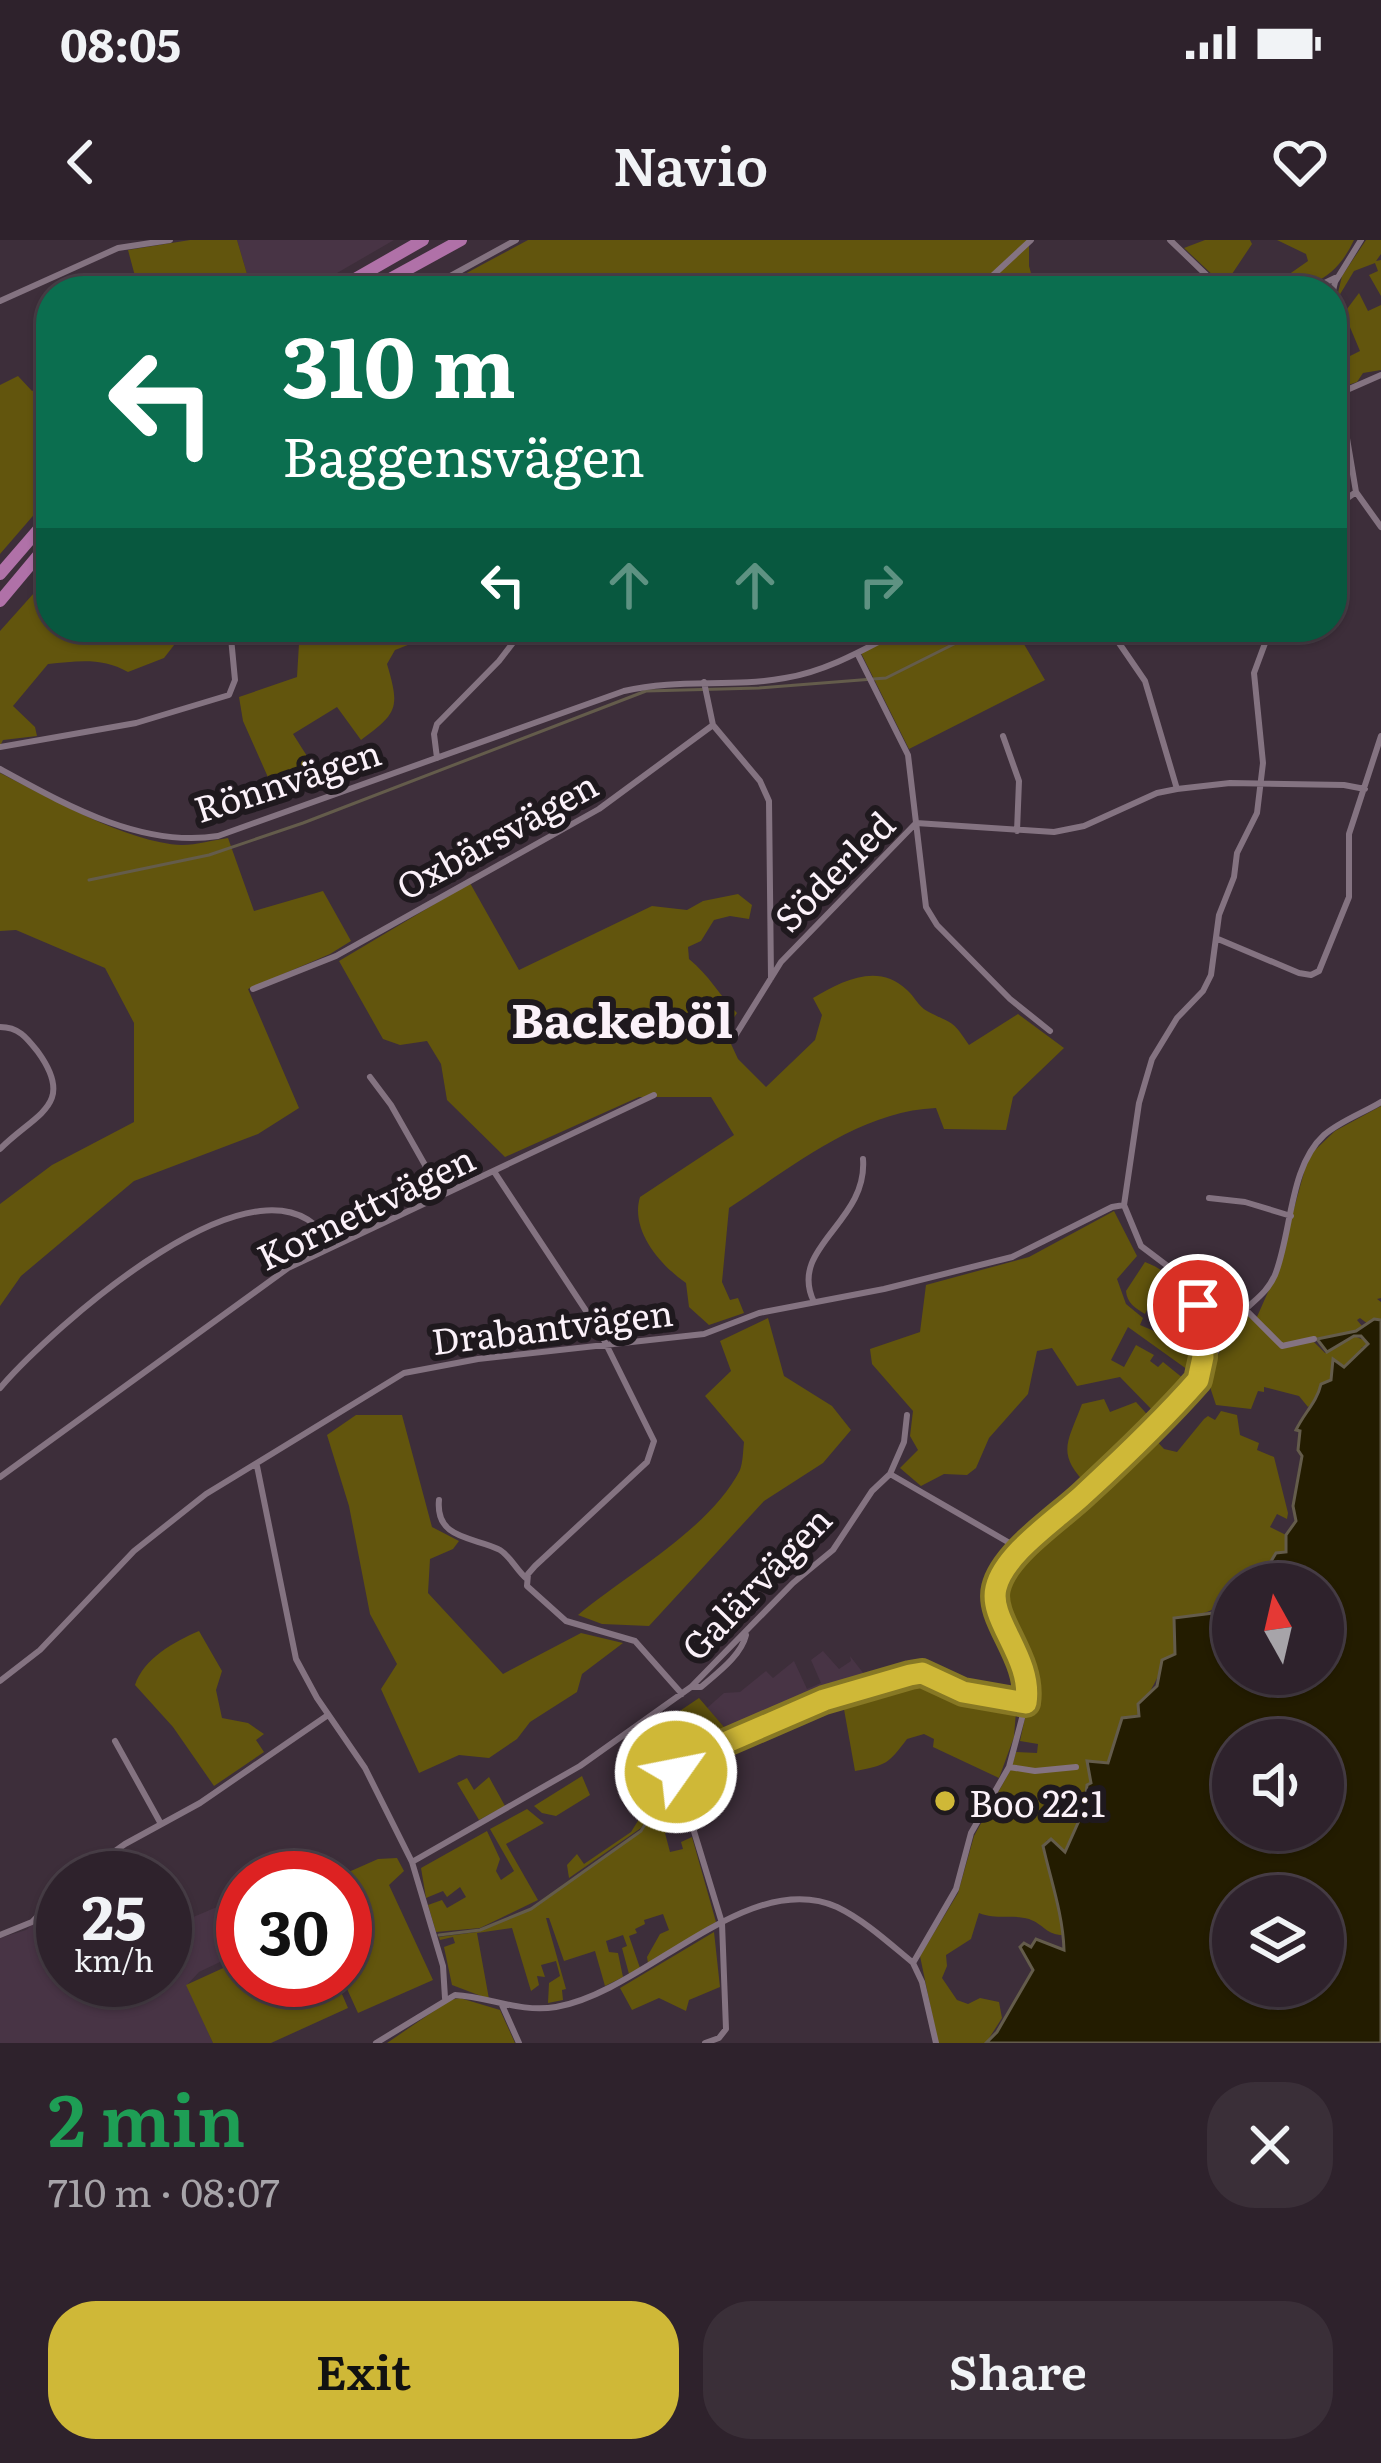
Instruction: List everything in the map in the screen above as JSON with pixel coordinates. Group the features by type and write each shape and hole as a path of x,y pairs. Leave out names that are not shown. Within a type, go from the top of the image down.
{"highway":[{"path":"360,276 423,240"},
{"path":"395,276 461,240"},
{"path":"0,574 36,532"},
{"path":"0,601 36,558"}],"street":[{"path":"51,276 116,244 170,240"},
{"path":"450,276 516,240"},
{"path":"992,276 1030,240"},
{"path":"1170,240 1207,276"},
{"path":"1339,276 1361,240"},
{"path":"0,301 36,283"},
{"path":"1347,390 1381,375"},
{"path":"1347,436 1356,492 1381,526"},
{"path":"1347,498 1356,492"},
{"path":"0,747 136,723 230,695 236,680 232,642"},
{"path":"437,758 437,724 514,642"},
{"name":"Rönnvägen","path":"0,769 93,815 159,837 191,839 258,824 624,691 652,684 788,678 818,670 878,642"},
{"path":"1118,642 1145,681 1178,789"},
{"path":"1202,1371 1203,1325 1198,1305 1178,1274 1141,1246 1124,1205 1139,1103 1152,1059 1177,1018 1208,983 1217,921 1234,877 1237,853 1257,813 1262,783 1254,673 1265,642"},
{"path":"857,653 908,755 922,892 931,917 1010,999 1050,1031"},
{"path":"704,682 713,725 760,781 770,801 770,978"},
{"name":"Oxbärsvägen","path":"254,989 336,956 599,809 713,725"},
{"path":"1003,736 1019,781 1017,831"},
{"path":"1217,939 1305,974 1319,971 1348,897 1349,834 1381,736"},
{"name":"Söderled","path":"735,1036 770,978 808,931 916,823 1054,832 1084,826 1157,794 1217,783 1365,789"},
{"path":"0,1027 11,1027 25,1036 50,1071 55,1090 47,1108 0,1149"},
{"path":"370,1077 442,1196"},
{"name":"Kornettvägen","path":"0,1477 262,1285 331,1247 654,1095"},
{"path":"913,1963 956,1889 971,1833 1009,1767 1026,1703 1028,1684 1020,1654 995,1594 1001,1575 1020,1550 1181,1399 1274,1275 1302,1165 1332,1129 1381,1102"},
{"path":"814,1302 809,1292 813,1261 859,1198 863,1159"},
{"path":"495,1173 608,1347 652,1433 653,1453 527,1579"},
{"path":"1209,1198 1245,1202 1292,1216"},
{"name":"Drabantvägen","path":"0,1681 40,1650 134,1551 206,1494 404,1373 478,1359 704,1334 759,1313 1012,1257 1124,1205"},
{"path":"0,1388 41,1346 132,1272 208,1225 253,1212 285,1212 314,1224 331,1247"},
{"path":"1246,1310 1282,1346 1314,1340"},
{"name":"Galärvägen","path":"412,1862 561,1778 691,1687 793,1582 833,1550 872,1491 890,1474 904,1442 907,1415"},
{"path":"257,1464 292,1648 304,1677 365,1768 412,1862 443,1966 445,1998"},
{"path":"890,1474 1020,1550"},
{"path":"439,1499 441,1516 458,1536 500,1550 527,1579 531,1592 566,1622 635,1641 682,1694"},
{"path":"705,2043 726,2030 722,1923 678,1779 677,1768 683,1761 824,1700 910,1675 922,1673 963,1692 1026,1703"},
{"path":"113,1851 212,1795 328,1715"},
{"path":"115,1741 161,1824"},
{"path":"1009,1767 1043,1771 1076,1767"},
{"path":"376,2043 445,1998 462,1995 531,2009 558,2007 609,1990 722,1923 770,1903 825,1903 853,1916 913,1963 936,2043"},
{"path":"0,1935 36,1918"},
{"path":"502,2005 519,2043"}],"shaded area":[{"path":"190,240 237,240 248,276 135,276 128,250"},
{"path":"237,240 394,240 332,276 248,276"},
{"path":"528,240 1029,240 1032,276 461,276"},
{"path":"1205,240 1250,240 1252,244 1231,276 1214,276 1184,248"},
{"path":"1277,240 1354,240 1326,276 1264,276 1288,275 1308,261 1306,254"},
{"path":"1366,240 1381,240 1376,261 1381,260 1381,296 1369,275 1378,271 1375,263 1354,271 1347,283 1347,276 1342,276"},
{"path":"1359,293 1368,311 1381,305 1381,370 1363,373 1347,385 1347,358 1360,351 1347,309"},
{"path":"18,376 32,391 36,389 36,512 0,554 0,385"},
{"path":"36,591 36,642 176,642 164,658 128,672 99,662 48,664 13,706 35,727 37,736 3,740 0,746 0,631"},
{"path":"299,642 416,642 395,650 387,664 394,691 389,716 361,740 337,707 293,734 319,775 275,793 243,721 239,697 297,677"},
{"path":"883,642 1023,642 1045,680 909,749 861,653"},
{"path":"0,773 138,836 182,845 228,838 254,911 323,891 351,941 248,989 299,1108 258,1134 134,1181 21,1276 0,1306 0,1204 52,1165 134,1122 134,1023 105,968 16,930 0,931"},
{"path":"470,883 519,970 652,906 687,910 703,901 738,894 752,905 749,919 714,920 701,941 688,947 689,959 737,1013 725,1031 738,1059 766,1087 815,1040 822,1015 813,998 860,977 896,982 924,1009 955,1026 969,1045 1018,1014 1064,1048 1013,1097 1006,1130 944,1129 936,1108 880,1119 827,1144 729,1208 722,1282 730,1300 738,1298 744,1313 709,1325 689,1307 686,1283 649,1246 638,1209 640,1197 734,1135 711,1097 639,1097 505,1157 447,1100 441,1064 427,1041 400,1045 383,1039 339,961"},
{"path":"1381,1106 1381,1298 1377,1299 1381,1320 1368,1324 1360,1318 1362,1326 1356,1331 1283,1344 1256,1319 1276,1274 1306,1165 1335,1131"},
{"path":"1114,1211 1137,1256 1117,1279 1126,1304 1143,1318 1140,1325 1154,1331 1163,1311 1149,1305 1145,1314 1130,1302 1126,1291 1145,1262 1174,1281 1190,1308 1195,1375 1128,1327 1111,1360 1124,1367 1136,1345 1154,1355 1150,1361 1158,1367 1163,1362 1189,1383 1158,1416 1120,1377 1077,1386 1052,1348 1037,1351 1028,1394 989,1438 976,1468 967,1475 944,1474 921,1486 900,1468 918,1450 910,1436 913,1411 872,1364 870,1349 920,1332 926,1285 1029,1257"},
{"path":"1248,1314 1281,1348 1313,1341 1325,1353 1354,1336 1366,1341 1367,1348 1362,1347 1357,1358 1344,1367 1334,1360 1330,1381 1321,1384 1318,1398 1308,1407 1299,1396 1264,1387 1251,1409 1216,1405 1206,1375 1239,1319"},
{"path":"768,1318 784,1376 832,1406 851,1430 823,1463 764,1501 649,1626 602,1624 578,1615 688,1531 709,1512 740,1470 744,1442 705,1396 731,1371 720,1341"},
{"path":"1381,1320 1381,2043 986,2043 1033,1970 1020,1947 1024,1943 1031,1947 1036,1939 1064,1950 1043,1846 1051,1839 1065,1852 1091,1783 1087,1761 1108,1763 1122,1718 1139,1716 1138,1704 1157,1686 1162,1660 1175,1654 1174,1618 1212,1613 1212,1695 1344,1695 1344,1563 1270,1563 1276,1553 1286,1552 1286,1535 1296,1521 1293,1506 1302,1456 1300,1431 1296,1430 1321,1384 1331,1380 1333,1359 1344,1367 1368,1344 1354,1336 1327,1352 1317,1339"},
{"path":"1104,1399 1110,1412 1136,1402 1153,1421 1088,1486 1071,1465 1067,1448 1082,1404"},
{"path":"1221,1411 1237,1415 1240,1435 1259,1443 1257,1450 1274,1457 1288,1513 1287,1519 1277,1514 1270,1527 1286,1535 1286,1552 1270,1563 1212,1563 1212,1608 1174,1618 1175,1653 1138,1707 1140,1714 1122,1718 1109,1763 1090,1760 1092,1783 1065,1853 1047,1840 1043,1847 1065,1935 1029,1919 979,1913 971,1939 946,1955 942,1978 957,2000 999,2002 1002,2018 986,2043 938,2043 920,1956 958,1893 974,1836 1016,1752 1037,1753 1038,1744 1020,1741 1031,1689 1001,1609 1004,1582 1037,1539 1146,1438 1153,1437 1164,1449 1177,1452 1204,1419 1215,1420"},
{"path":"356,1415 402,1415 432,1527 459,1541 453,1549 430,1559 428,1593 503,1674 581,1633 623,1643 582,1674 577,1692 530,1722 517,1739 489,1758 459,1755 419,1773 381,1689 397,1664 370,1614 349,1506 327,1435"},
{"path":"199,1631 222,1671 216,1690 222,1718 248,1723 264,1734 256,1740 264,1752 214,1786 173,1727 135,1685 153,1659"},
{"path":"823,1651 839,1669 851,1661 850,1656 871,1683 828,1692 730,1734 707,1708 724,1693 740,1692 766,1671 773,1678 794,1661 807,1689 821,1683 811,1660"},
{"path":"886,1687 919,1687 958,1701 1016,1711 1014,1737 999,1778 933,1747 934,1739 924,1734 907,1739 886,1762 855,1771 842,1698"},
{"path":"699,1698 730,1734 677,1760 665,1742 644,1735"},
{"path":"640,1738 661,1744 672,1779 641,1828 569,1878 567,1865 577,1854 584,1864 631,1832 661,1784 658,1765 640,1754 634,1742"},
{"path":"582,1776 590,1795 556,1816 534,1806"},
{"path":"489,1777 505,1806 479,1820 457,1783 467,1778 474,1790"},
{"path":"672,1783 681,1817 667,1822 670,1852 683,1849 681,1842 692,1837 716,1922 648,1963 660,1934 669,1930 663,1914 644,1920 635,1929 637,1933 629,1936 640,1968 629,1974 623,1935 606,1941 609,1952 618,1953 623,1977 605,1986 595,1951 564,1961 546,1918 566,1989 563,2000 548,2003 549,1983 560,1976 556,1961 541,1965 545,1977 537,1976 539,1985 531,1991 512,1928 477,1933 489,1999 452,1985 444,1947 455,1943 453,1937 439,1937 477,1932 532,1909 643,1830"},
{"path":"527,1809 544,1823 506,1844 538,1900 480,1928 436,1932 428,1905 442,1900 447,1908 466,1897 460,1887 447,1897 443,1891 426,1898 421,1868 487,1831 500,1859 496,1871 501,1880 514,1871 490,1829"},
{"path":"397,1858 404,1871 389,1885 433,1980 372,2007 372,1862"},
{"path":"216,1907 216,1964 192,1980 192,1918"},
{"path":"36,1921 36,2007 192,2007 192,1996 213,2043 0,2043 0,1938 26,1930"},
{"path":"714,1932 720,1987 689,2000 686,2011 659,1998 632,2010 620,1988"},
{"path":"216,1971 216,2007 348,2008 271,2043 213,2043 192,1998 192,1982"},
{"path":"460,1998 500,2010 515,2043 387,2043 450,2000"}],"waterway":[{"path":"89,880 209,855 646,691 886,678 958,642"},
{"path":"682,1774 699,1760 748,1740"},
{"path":"439,1935 480,1930 531,1909 641,1831 671,1782"}],"place":[{"name":"Boo 22:1","path":"945,1801"}],"district":[{"name":"Backeböl","path":"622,1017"}],"route":[{"path":"676,1772 683,1761 757,1727 835,1696 910,1675 922,1673 963,1692 1026,1703 1028,1684 1020,1654 996,1604 996,1586 1020,1550 1088,1491 1198,1380 1203,1357 1198,1305"}]}
